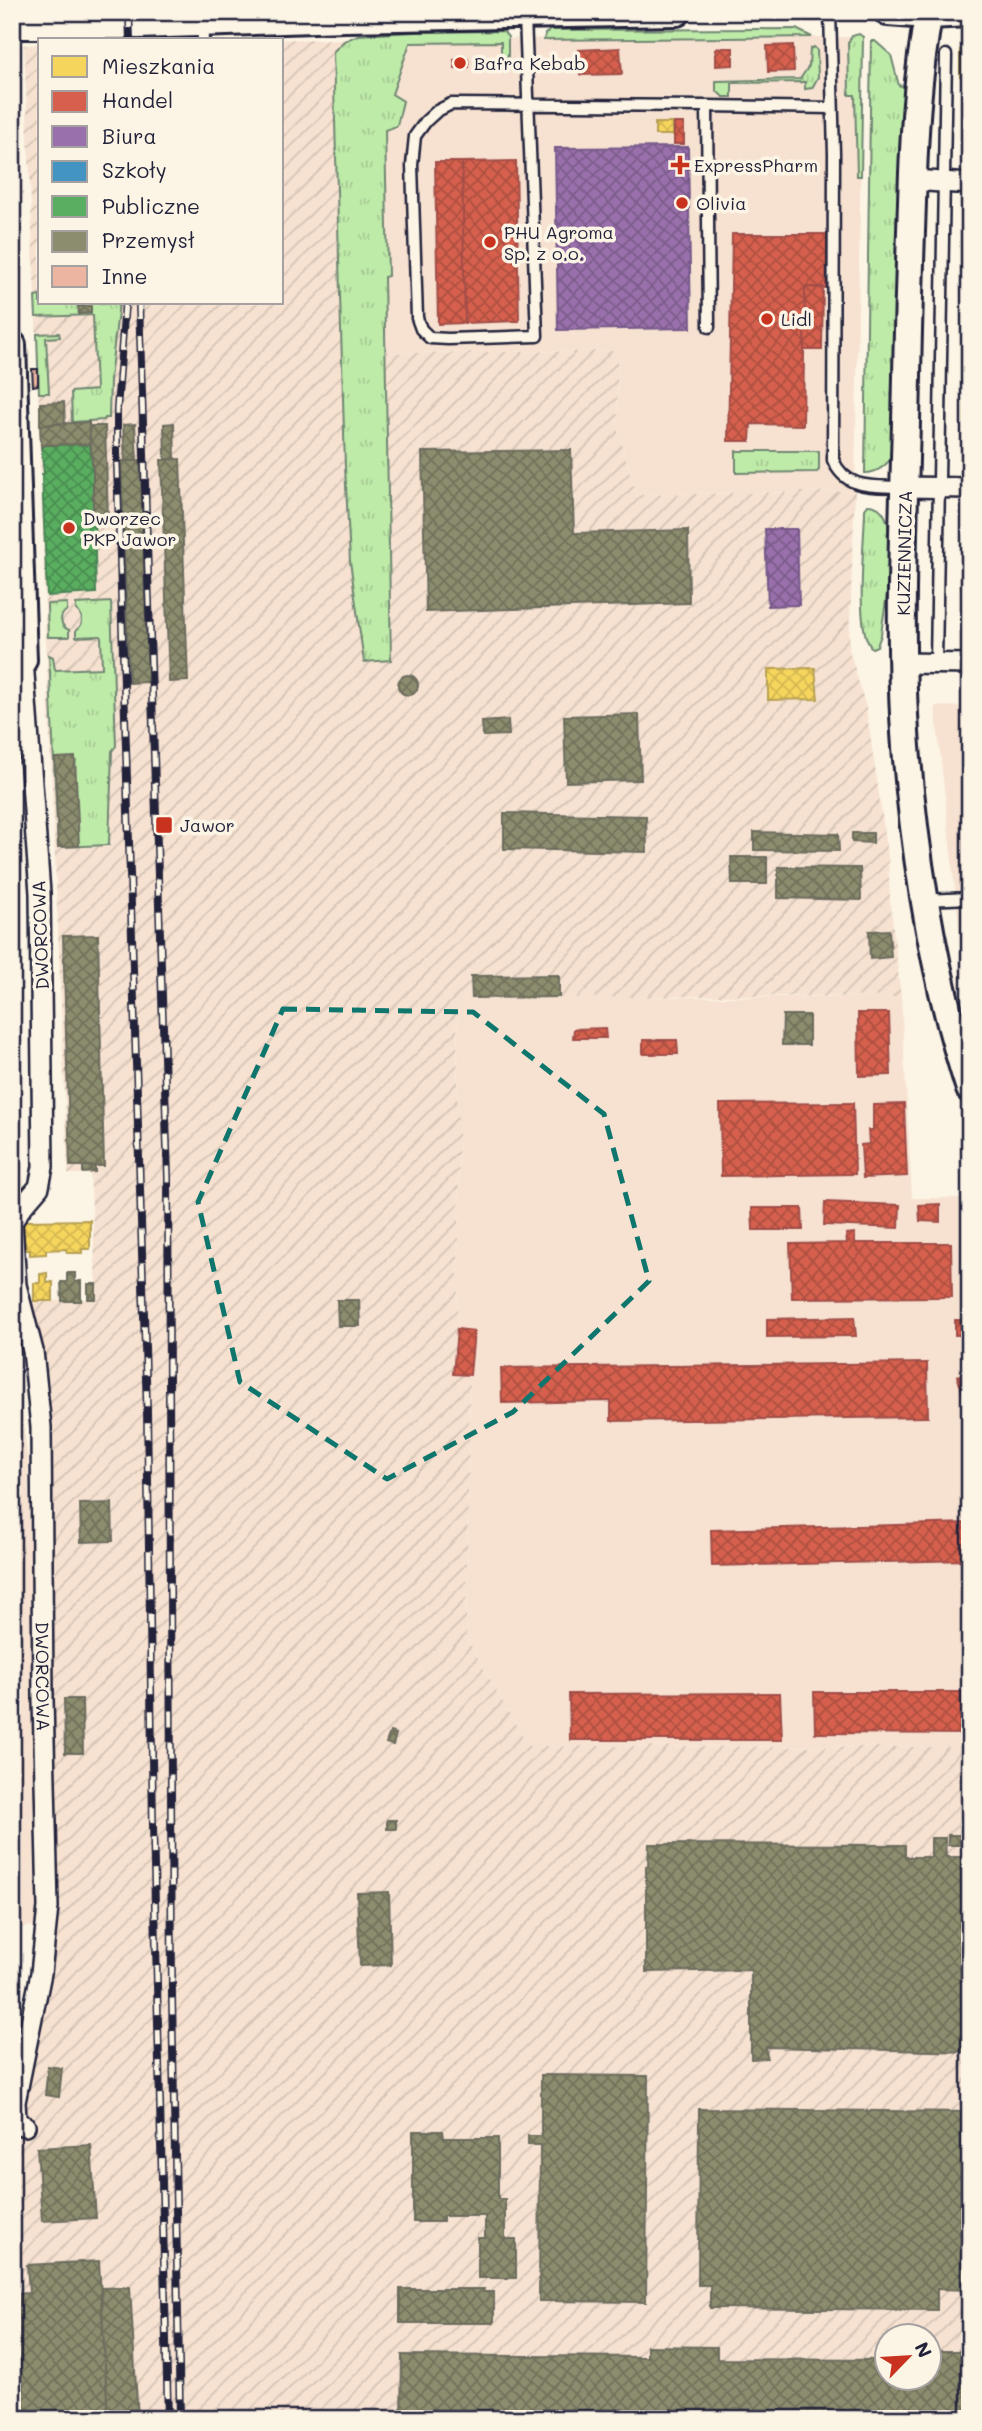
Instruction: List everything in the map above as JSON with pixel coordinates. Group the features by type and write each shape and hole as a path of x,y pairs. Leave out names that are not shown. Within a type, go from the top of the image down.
{"main road":[{"path":"12,25 191,25 379,15 677,12"},
{"path":"888,12 970,13"},
{"name":"KUZIENNICZA","path":"929,14 918,80 913,180 903,663 909,779 925,901 954,1040 970,1089"},
{"name":"DWORCOWA","path":"12,345 23,660"}],"street":[{"path":"913,180 970,184"},
{"path":"905,487 970,488"},
{"name":"DWORCOWA","path":"23,660 40,893 43,1167 39,1187 12,1222 16,1285 33,1351 41,1438 42,1661 48,1907 41,1973 15,2102 16,2118 19,2124 24,2126"},
{"path":"903,663 970,664"}],"lane":[{"path":"830,12 833,460 836,468 850,482 862,486 905,487"},
{"path":"525,15 529,104 537,337 430,338 421,329 417,318 412,165 415,136 436,111 451,104 529,104 832,108"},
{"path":"936,664 946,55"},
{"path":"707,106 709,327"},
{"path":"925,901 970,898"}],"highlighted area":[{"path":"283,1009 473,1012 604,1114 649,1281 513,1412 387,1479 240,1382 198,1202"}],"shaded area":[{"path":"863,37 855,491 637,495 618,433 617,351 386,353 381,118 408,39"},
{"path":"284,39 408,39 381,118 387,353 617,351 618,433 637,495 855,491 849,649 866,707 888,855 890,900 901,997 457,999 457,1329 474,1331 470,1375 466,1637 528,1746 970,1747 970,2419 12,2419 12,2085 54,1916 48,1387 43,1347 30,1302 97,1299 90,1174 68,1174 24,45 38,44 38,304 284,304"},
{"path":"935,706 970,707 970,990 964,972"},
{"path":"901,997 912,1198 970,1198 970,1747 528,1746 466,1637 470,1375 474,1331 457,1329 457,998"},
{"path":"12,1346 28,1458 38,1925 12,1930"}],"green space":[{"path":"796,29 812,37 544,40 545,34 550,30"},
{"path":"503,31 508,37 508,57 501,58 501,42 410,43 392,94 403,101 397,126 385,130 388,276 384,277 391,660 364,662 350,561 345,467 333,52 344,41 358,35"},
{"path":"859,34 863,37 861,176 857,176 855,95 849,95 848,43 852,36"},
{"path":"871,41 875,41 891,55 899,86 906,85 895,453 883,467 865,473"},
{"path":"814,47 817,50 818,77 812,88 805,89 805,82 732,83 732,97 723,97 716,90 716,81 800,79 809,66 810,49"},
{"path":"38,296 38,304 119,304 110,379 109,418 72,422 71,392 96,390 93,315 36,317 35,297"},
{"path":"59,333 60,337 46,338 49,393 39,393 37,334"},
{"path":"736,451 819,451 819,470 736,473"},
{"path":"868,505 880,509 887,522 890,539 888,583 881,635 877,646 872,648 863,623 862,604 865,509"},
{"path":"111,602 116,746 112,751 109,845 58,847 49,655 53,657 55,670 102,668 101,636 76,637 76,630 82,620 76,610 76,604"},
{"path":"67,603 67,610 61,621 69,630 69,637 48,637 47,604"}],"building: Mieszkania":[{"path":"969,41 970,76 960,76 960,50 969,51"},
{"path":"655,123 673,123 673,135 655,135"},
{"path":"966,391 970,392 970,410 965,410"},
{"path":"965,410 970,410 970,429 965,429"},
{"path":"963,557 970,557 970,576 963,576"},
{"path":"961,576 970,576 970,594 962,594"},
{"path":"815,668 818,699 768,700 768,669"},
{"path":"12,1158 20,1158 22,1187 12,1187"},
{"path":"90,1220 90,1249 82,1249 82,1253 67,1253 66,1249 46,1250 46,1254 30,1255 30,1250 24,1250 23,1221"},
{"path":"47,1273 47,1283 53,1282 53,1301 34,1301 34,1283 40,1283 40,1274"}],"building: Handel":[{"path":"793,45 794,71 768,72 767,46"},
{"path":"620,48 622,74 580,75 578,50"},
{"path":"716,48 733,48 733,65 716,66"},
{"path":"468,59 469,67 455,68 454,60"},
{"path":"483,61 497,61 497,69 483,69"},
{"path":"674,123 684,123 684,144 674,144"},
{"name":"PHU Agroma Sp. z o.o.","path":"516,161 519,321 465,323 462,162"},
{"name":"PHU Agroma Sp. z o.o.","path":"435,162 462,162 465,323 438,324"},
{"name":"Lidl","path":"732,234 827,234 826,288 805,287 803,425 751,424 750,441 728,441"},
{"path":"805,287 823,287 822,350 804,350"},
{"path":"858,1013 889,1013 891,1075 859,1076"},
{"path":"605,1028 606,1038 573,1038 574,1029"},
{"path":"643,1040 677,1040 678,1054 643,1054"},
{"path":"853,1103 855,1174 721,1176 720,1104"},
{"path":"904,1104 907,1176 863,1178 861,1145 869,1144 868,1130 873,1130 873,1105"},
{"path":"825,1202 900,1205 899,1228 824,1225"},
{"path":"940,1204 940,1222 920,1221 919,1205"},
{"path":"752,1208 802,1208 803,1230 753,1230"},
{"path":"855,1233 855,1243 951,1243 952,1297 792,1298 790,1244 847,1243 846,1234"},
{"path":"854,1317 856,1336 767,1337 767,1319"},
{"path":"955,1320 970,1320 970,1335 955,1335"},
{"path":"457,1329 474,1331 470,1375 453,1374"},
{"path":"927,1363 928,1417 611,1421 611,1401 502,1403 501,1368"},
{"path":"970,1372 970,1414 957,1376"},
{"path":"970,1523 970,1560 712,1566 711,1530"},
{"path":"814,1692 970,1692 970,1734 815,1733"},
{"path":"780,1693 782,1740 570,1740 569,1694"}],"building: Biura":[{"path":"688,147 691,328 558,330 555,148"},
{"path":"765,529 797,529 799,605 768,606"}],"building: Szkoły":[{"path":"12,1781 21,1831 12,1832"}],"building: Publiczne":[{"name":"Dworzec PKP Jawor","path":"90,444 96,593 47,596 41,445"}],"building: Przemysł":[{"path":"78,306 91,306 91,313 79,314"},
{"path":"64,402 65,423 40,425 40,403"},
{"path":"89,422 90,444 41,447 40,425"},
{"path":"174,423 175,459 165,459 164,424"},
{"path":"135,424 137,461 125,461 123,425"},
{"path":"89,426 105,426 108,518 93,518"},
{"path":"571,450 574,533 688,530 689,603 426,612 422,452"},
{"path":"180,459 188,681 169,682 161,460"},
{"path":"140,460 148,682 129,683 121,461"},
{"path":"404,675 412,675 418,685 412,695 404,695 398,689 398,681"},
{"path":"639,714 641,780 566,782 564,716"},
{"path":"508,720 509,735 483,736 482,722"},
{"path":"75,757 79,846 58,847 55,758"},
{"path":"504,813 646,816 647,852 504,849"},
{"path":"754,832 838,834 839,851 754,850"},
{"path":"852,833 873,833 873,843 852,842"},
{"path":"731,857 767,857 767,884 732,884"},
{"path":"778,867 860,868 861,900 778,898"},
{"path":"889,930 891,957 870,959 869,931"},
{"path":"98,935 104,1166 70,1166 63,936"},
{"path":"559,975 559,997 472,998 471,976"},
{"path":"783,1015 809,1015 809,1045 782,1045"},
{"path":"83,1166 95,1166 95,1172 83,1173"},
{"path":"67,1273 75,1273 75,1282 81,1281 81,1301 62,1301 61,1282 67,1282"},
{"path":"88,1284 96,1284 96,1299 88,1299"},
{"path":"337,1300 359,1300 360,1326 338,1326"},
{"path":"112,1503 113,1541 81,1542 80,1504"},
{"path":"64,1699 82,1699 83,1753 65,1753"},
{"path":"390,1732 396,1734 393,1745 386,1743"},
{"path":"387,1820 396,1820 396,1829 387,1829"},
{"path":"948,1835 970,1835 970,1845 948,1845"},
{"path":"931,1838 945,1838 946,1857 970,1857 970,2052 766,2047 767,2058 751,2059 751,1970 646,1972 646,1866 649,1844 905,1845 905,1857 931,1857"},
{"path":"389,1892 391,1965 360,1966 357,1893"},
{"path":"48,2066 62,2068 59,2097 45,2095"},
{"path":"541,2075 648,2076 646,2302 539,2301 540,2145 528,2145 528,2136 541,2136"},
{"path":"699,2109 970,2112 970,2290 937,2289 937,2310 710,2308 710,2285 698,2285"},
{"path":"413,2131 443,2131 444,2138 498,2138 498,2199 505,2199 505,2239 516,2239 516,2278 478,2278 478,2238 485,2238 485,2216 443,2216 443,2222 413,2222"},
{"path":"91,2145 96,2218 42,2221 37,2148"},
{"path":"99,2261 108,2419 12,2419 12,2294 29,2293 27,2265"},
{"path":"130,2287 138,2419 108,2419 101,2288"},
{"path":"400,2289 484,2289 483,2292 494,2292 494,2323 400,2323"},
{"path":"647,2346 717,2347 717,2359 874,2360 874,2392 944,2392 944,2351 970,2351 970,2419 401,2419 402,2355 647,2357"}],"building: Inne":[{"path":"32,369 38,369 38,385 33,386"}],"railway":[{"path":"129,12 130,38"},
{"path":"125,304 117,409 117,464 147,1410 153,1826 168,2419"},
{"path":"139,304 168,1177 172,1997 180,2419"}],"place":[{"name":"Bafra Kebab","path":"460,63"},
{"name":"ExpressPharm","path":"680,165"},
{"name":"Olivia","path":"682,203"},
{"name":"PHU Agroma Sp. z o.o.","path":"490,242"},
{"name":"Lidl","path":"767,319"},
{"name":"Dworzec PKP Jawor","path":"69,528"},
{"name":"Jawor","path":"164,825"}]}
